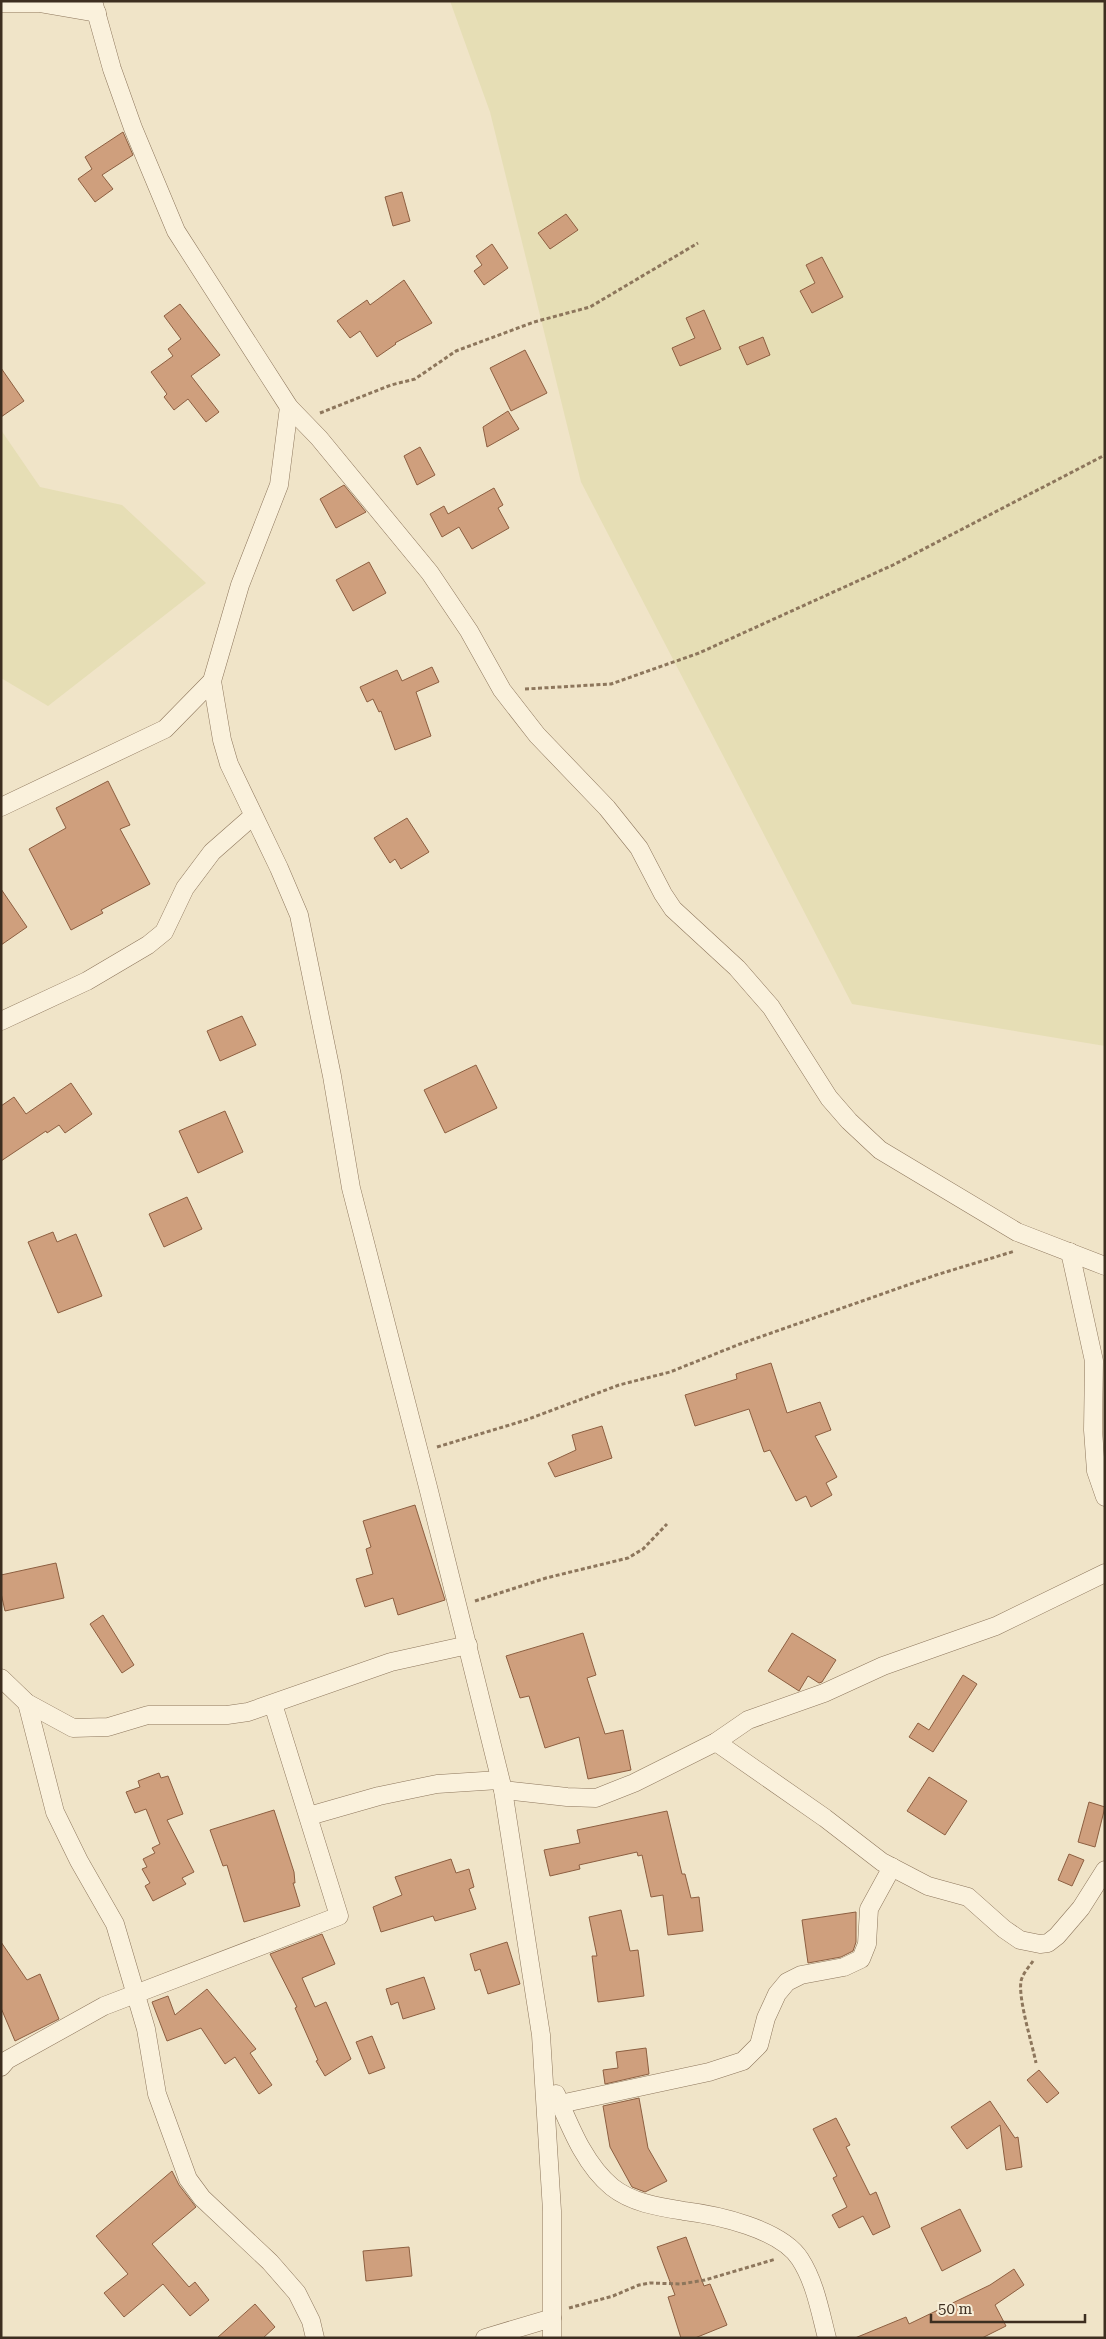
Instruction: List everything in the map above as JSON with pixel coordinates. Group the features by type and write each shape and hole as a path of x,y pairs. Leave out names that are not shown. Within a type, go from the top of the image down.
{"street":[{"path":"1,3 39,3 95,7 132,128 176,231 289,407 356,482 430,574 469,631 502,690 537,735 607,808 633,842 673,909 737,968 771,1007 829,1098 849,1122 880,1150 1017,1232 1105,1266"},
{"path":"289,407 279,485 240,585 212,681 222,740 229,764 279,868 299,916 332,1076 351,1188 458,1606 501,1785 541,2035 552,2211 552,2338"},
{"path":"1,807 165,729 212,681"},
{"path":"1,1021 79,985 148,945 164,932 186,888 212,852 253,816"},
{"path":"1070,1252 1094,1361 1093,1430 1096,1471 1105,1498"},
{"path":"309,1816 437,1784 501,1785 567,1797 596,1798 634,1784 716,1742 748,1720 824,1693 883,1666 996,1626 1105,1573"},
{"path":"1,1678 27,1703 73,1728 108,1727 148,1715 227,1715 248,1712 391,1662 468,1646"},
{"path":"27,1703 55,1812 78,1861 115,1924 146,2029 158,2094 188,2179 202,2198 270,2262 297,2293 311,2320 315,2338"},
{"path":"1,2067 7,2060 104,2006 339,1916 274,1704"},
{"path":"716,1742 892,1867 928,1886 968,1896 1004,1929 1020,1940 1040,1944 1048,1942 1057,1936 1081,1908 1105,1870"},
{"path":"560,2104 700,2074 743,2061 759,2045 766,2018 777,1994 787,1982 801,1975 844,1967 861,1959 867,1944 869,1909 892,1867"},
{"path":"543,2064 574,2135 594,2168 614,2189 636,2200 664,2208 708,2214 764,2232 783,2241 796,2253 814,2288 827,2338"},
{"path":"485,2338 552,2315"}],"path":[{"path":"301,421 391,385 414,380 456,351 534,322 590,307 698,243"},
{"path":"502,690 611,684 699,653 893,565 1105,456"},
{"path":"419,1452 526,1420 619,1385 670,1372 740,1344 936,1275 1044,1243"},
{"path":"458,1606 546,1578 628,1558 644,1549 666,1524"},
{"path":"1036,2063 1021,1982 1024,1973 1048,1942"},
{"path":"552,2315 644,2284 681,2284 705,2280 796,2253"}],"shaded area":[{"path":"450,1 1105,1 1105,1046 852,1004 581,482 490,112"},
{"path":"1,430 40,487 122,505 206,583 48,706 1,678"}],"building":[{"path":"123,132 133,155 102,175 113,189 95,202 78,179 92,169 85,157"},
{"path":"402,192 410,221 393,226 385,197"},
{"path":"566,214 578,230 550,249 538,233"},
{"path":"492,244 508,268 484,285 474,271 482,265 476,256"},
{"path":"822,257 843,297 812,313 800,291 815,283 806,265"},
{"path":"404,280 432,323 395,343 377,357 360,331 350,338 337,321 367,300 370,305"},
{"path":"180,304 220,355 191,376 219,412 206,422 188,399 174,410 164,397 167,394 151,372 173,356 168,349 181,339 164,316"},
{"path":"704,310 721,349 680,366 672,348 695,338 686,318"},
{"path":"763,337 770,355 747,365 739,347"},
{"path":"525,350 547,393 511,411 490,368"},
{"path":"1,368 24,401 1,417"},
{"path":"508,411 519,429 487,447 483,427"},
{"path":"420,447 435,475 417,485 404,456"},
{"path":"344,485 366,512 336,528 320,499"},
{"path":"494,488 503,505 498,508 509,528 472,549 459,527 442,537 430,514 444,506 448,514"},
{"path":"369,562 386,593 353,611 336,580"},
{"path":"432,667 439,682 416,692 431,736 395,750 381,711 379,712 373,699 367,702 360,687 397,670 402,681"},
{"path":"108,781 130,825 120,829 150,884 101,910 103,913 71,930 29,849 66,828 56,808"},
{"path":"407,818 429,852 401,869 395,859 390,863 374,838"},
{"path":"1,889 27,927 1,945"},
{"path":"242,1016 256,1045 220,1061 207,1031"},
{"path":"476,1065 497,1108 445,1133 424,1090"},
{"path":"71,1083 92,1114 65,1133 59,1125 47,1133 46,1131 1,1161 1,1106 14,1097 26,1114"},
{"path":"225,1111 243,1152 198,1173 179,1131"},
{"path":"187,1197 202,1229 164,1247 149,1214"},
{"path":"53,1232 57,1242 76,1234 102,1296 58,1313 28,1242"},
{"path":"771,1363 787,1413 820,1402 831,1430 815,1436 837,1477 826,1483 832,1495 811,1507 806,1496 796,1501 770,1450 764,1452 749,1409 695,1426 685,1395 737,1379 736,1374"},
{"path":"602,1426 612,1458 555,1477 548,1463 576,1450 572,1435"},
{"path":"415,1505 445,1600 398,1615 393,1598 365,1607 356,1579 373,1574 366,1549 371,1547 363,1521"},
{"path":"56,1563 64,1598 5,1611 1,1593 1,1575"},
{"path":"103,1615 134,1665 122,1673 90,1624"},
{"path":"583,1633 596,1675 587,1678 605,1734 623,1730 631,1770 588,1779 579,1737 545,1748 529,1696 520,1698 506,1656"},
{"path":"792,1633 836,1660 822,1682 819,1683 808,1676 799,1691 768,1671"},
{"path":"963,1675 977,1684 933,1752 909,1737 918,1723 929,1730"},
{"path":"159,1773 161,1778 168,1776 183,1814 167,1820 194,1872 182,1878 186,1884 153,1901 145,1886 150,1883 142,1869 147,1867 143,1859 155,1853 152,1848 160,1844 146,1809 135,1813 126,1792 140,1787 138,1781"},
{"path":"929,1777 967,1801 945,1835 907,1811"},
{"path":"1089,1802 1105,1807 1095,1847 1078,1842"},
{"path":"274,1810 294,1872 295,1883 293,1883 300,1906 244,1922 227,1865 223,1866 210,1830"},
{"path":"667,1811 682,1874 685,1874 691,1898 699,1897 703,1931 668,1935 663,1895 651,1897 642,1855 638,1856 637,1852 579,1865 580,1869 550,1876 544,1850 580,1843 577,1830"},
{"path":"1069,1854 1084,1860 1072,1886 1058,1880"},
{"path":"451,1859 456,1873 469,1869 474,1887 469,1889 476,1909 435,1921 433,1916 381,1932 373,1907 402,1895 395,1877"},
{"path":"621,1910 630,1951 638,1950 644,1996 598,2002 592,1956 597,1956 589,1917"},
{"path":"856,1912 856,1942 853,1951 841,1957 808,1963 802,1920"},
{"path":"322,1934 335,1964 302,1978 315,2007 326,2002 351,2059 325,2076 316,2061 318,2060 295,2008 297,2007 270,1954"},
{"path":"1,1942 27,1980 40,1974 59,2019 15,2041 1,2008"},
{"path":"507,1942 520,1984 488,1994 480,1969 475,1971 470,1954"},
{"path":"424,1977 435,2009 403,2019 398,2002 391,2005 386,1989"},
{"path":"207,1989 256,2049 250,2053 272,2085 259,2094 235,2057 225,2064 201,2028 167,2041 152,2002 168,1996 175,2015"},
{"path":"372,2036 385,2068 369,2074 356,2042"},
{"path":"646,2048 649,2074 605,2084 603,2070 618,2068 616,2052"},
{"path":"1039,2070 1059,2093 1047,2103 1027,2080"},
{"path":"639,2098 648,2148 667,2181 645,2192 632,2187 610,2147 603,2106"},
{"path":"990,2101 1015,2138 1018,2137 1022,2167 1006,2170 1000,2125 967,2149 951,2127"},
{"path":"836,2118 850,2145 846,2147 870,2195 876,2192 890,2227 873,2235 863,2216 839,2228 832,2215 847,2207 833,2178 837,2176 813,2129"},
{"path":"172,2171 179,2185 196,2207 152,2244 189,2287 195,2282 209,2300 190,2316 163,2284 124,2317 104,2293 128,2274 96,2236"},
{"path":"960,2209 981,2251 942,2271 921,2228"},
{"path":"686,2237 704,2286 710,2284 727,2325 695,2338 681,2338 668,2297 675,2295 657,2247"},
{"path":"409,2247 412,2276 366,2281 363,2251"},
{"path":"1014,2269 1024,2285 995,2305 1006,2326 982,2338 855,2338 906,2317 909,2324 990,2285"},
{"path":"255,2304 275,2327 263,2338 217,2338"}]}
